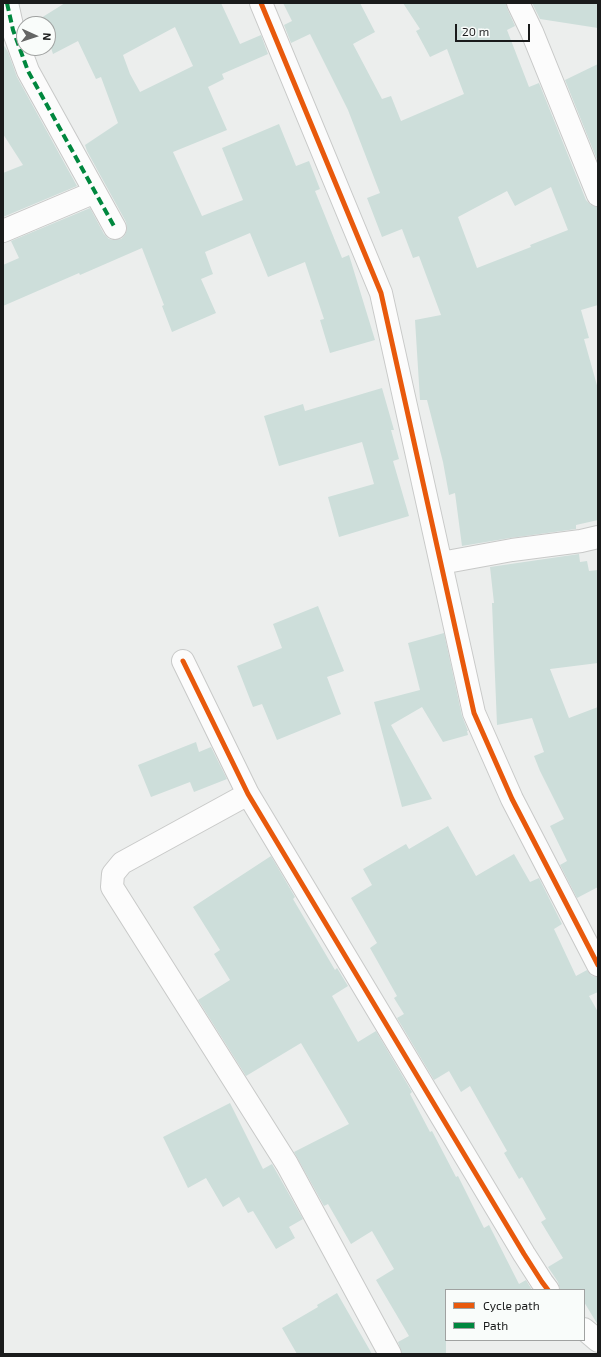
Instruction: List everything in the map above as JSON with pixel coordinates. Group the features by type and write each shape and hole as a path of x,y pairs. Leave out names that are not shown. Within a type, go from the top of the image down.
{"street":[{"path":"7,3 13,30 28,71 115,228"},
{"path":"261,3 381,293 474,713 512,799 598,965"},
{"path":"518,3 532,32 598,195"},
{"path":"3,231 95,192"},
{"path":"441,563 512,550 581,541 598,537"},
{"path":"183,661 248,794 524,1254 547,1289"},
{"path":"248,794 122,863 113,874 112,887 287,1164 390,1354"},
{"path":"585,1329 598,1341"}],"building":[{"path":"65,3 221,3 240,44 261,35 268,54 222,74 224,79 208,87 227,130 173,152 202,216 243,200 222,148 279,124 296,166 309,161 320,189 315,191 342,258 349,255 375,340 330,353 320,320 324,319 305,262 268,277 250,233 205,252 213,274 201,279 216,313 172,332 162,306 164,305 142,248 3,306 3,265 19,258 11,241 90,208 104,234 109,239 121,239 125,235 127,229 126,222 85,145 118,123 101,77 96,79 78,41 56,52 56,16 44,16","holes":["175,27 193,66 140,92 130,74 123,55"]},
{"path":"283,3 360,3 375,32 353,44 382,99 391,96 401,121 464,94 447,49 430,57 416,31 420,29 403,3 506,3 515,26 507,30 529,87 539,83 586,200 591,205 598,207 598,305 581,310 589,338 584,339 598,389 598,520 576,525 576,529 462,546 455,493 449,495 443,462 427,400 420,400 415,320 441,315 419,256 413,258 402,229 382,237 367,198 380,193 348,110 310,34 291,43 284,25 292,21","holes":["551,187 568,230 530,245 531,247 477,268 458,217 507,191 515,206"]},
{"path":"532,3 598,3 598,28 540,19"},
{"path":"3,44 8,52 17,77 77,186 3,217 3,173 23,165 3,134"},
{"path":"598,64 598,162 565,80"},
{"path":"382,388 394,430 391,430 399,459 393,461 409,516 339,537 328,497 374,484 362,442 279,466 264,416 303,404 305,411"},
{"path":"579,554 580,562 587,561 589,571 598,570 598,663 550,669 569,718 598,707 598,887 577,898 560,865 567,861 550,826 564,819 534,756 544,752 532,718 497,725 492,603 494,603 490,567"},
{"path":"318,606 344,671 327,677 341,714 277,740 262,704 253,707 237,666 282,648 273,624"},
{"path":"444,633 462,716 468,731 468,735 443,742 422,707 391,725 432,799 402,807 374,702 420,690 408,643"},
{"path":"196,742 199,752 211,747 227,779 194,792 190,782 151,797 138,765"},
{"path":"448,826 476,876 514,854 530,882 539,878 562,924 554,929 576,976 587,970 592,976 598,977 598,992 589,996 598,1012 598,1325 585,1304 585,1289 560,1289 558,1282 548,1267 563,1258 541,1222 546,1219 522,1177 519,1179 504,1153 507,1151 470,1086 461,1092 449,1071 434,1080 397,1018 404,1014 394,998 397,996 370,948 377,943 351,898 372,885 363,869 406,844 409,849"},
{"path":"271,856 295,897 293,899 335,970 337,968 348,986 332,996 358,1042 376,1031 412,1092 410,1094 430,1132 432,1131 456,1177 458,1176 484,1228 489,1225 519,1284 526,1280 531,1289 445,1289 446,1354 402,1354 398,1342 409,1336 376,1280 394,1269 372,1231 351,1244 328,1204 324,1206 294,1152 349,1124 301,1043 246,1076 198,1000 230,980 214,954 220,950 193,907"},
{"path":"230,1103 263,1169 272,1164 303,1219 289,1227 295,1238 276,1249 253,1211 248,1213 239,1197 223,1207 206,1178 188,1188 163,1137"},
{"path":"337,1293 372,1354 297,1354 282,1328 318,1307 317,1305"}],"marked path":[{"path":"7,3 13,30 28,71 115,228"}],"cycle path":[{"path":"261,3 381,293 474,713 512,799 598,965"},
{"path":"183,661 248,794 524,1254 547,1289"}]}
